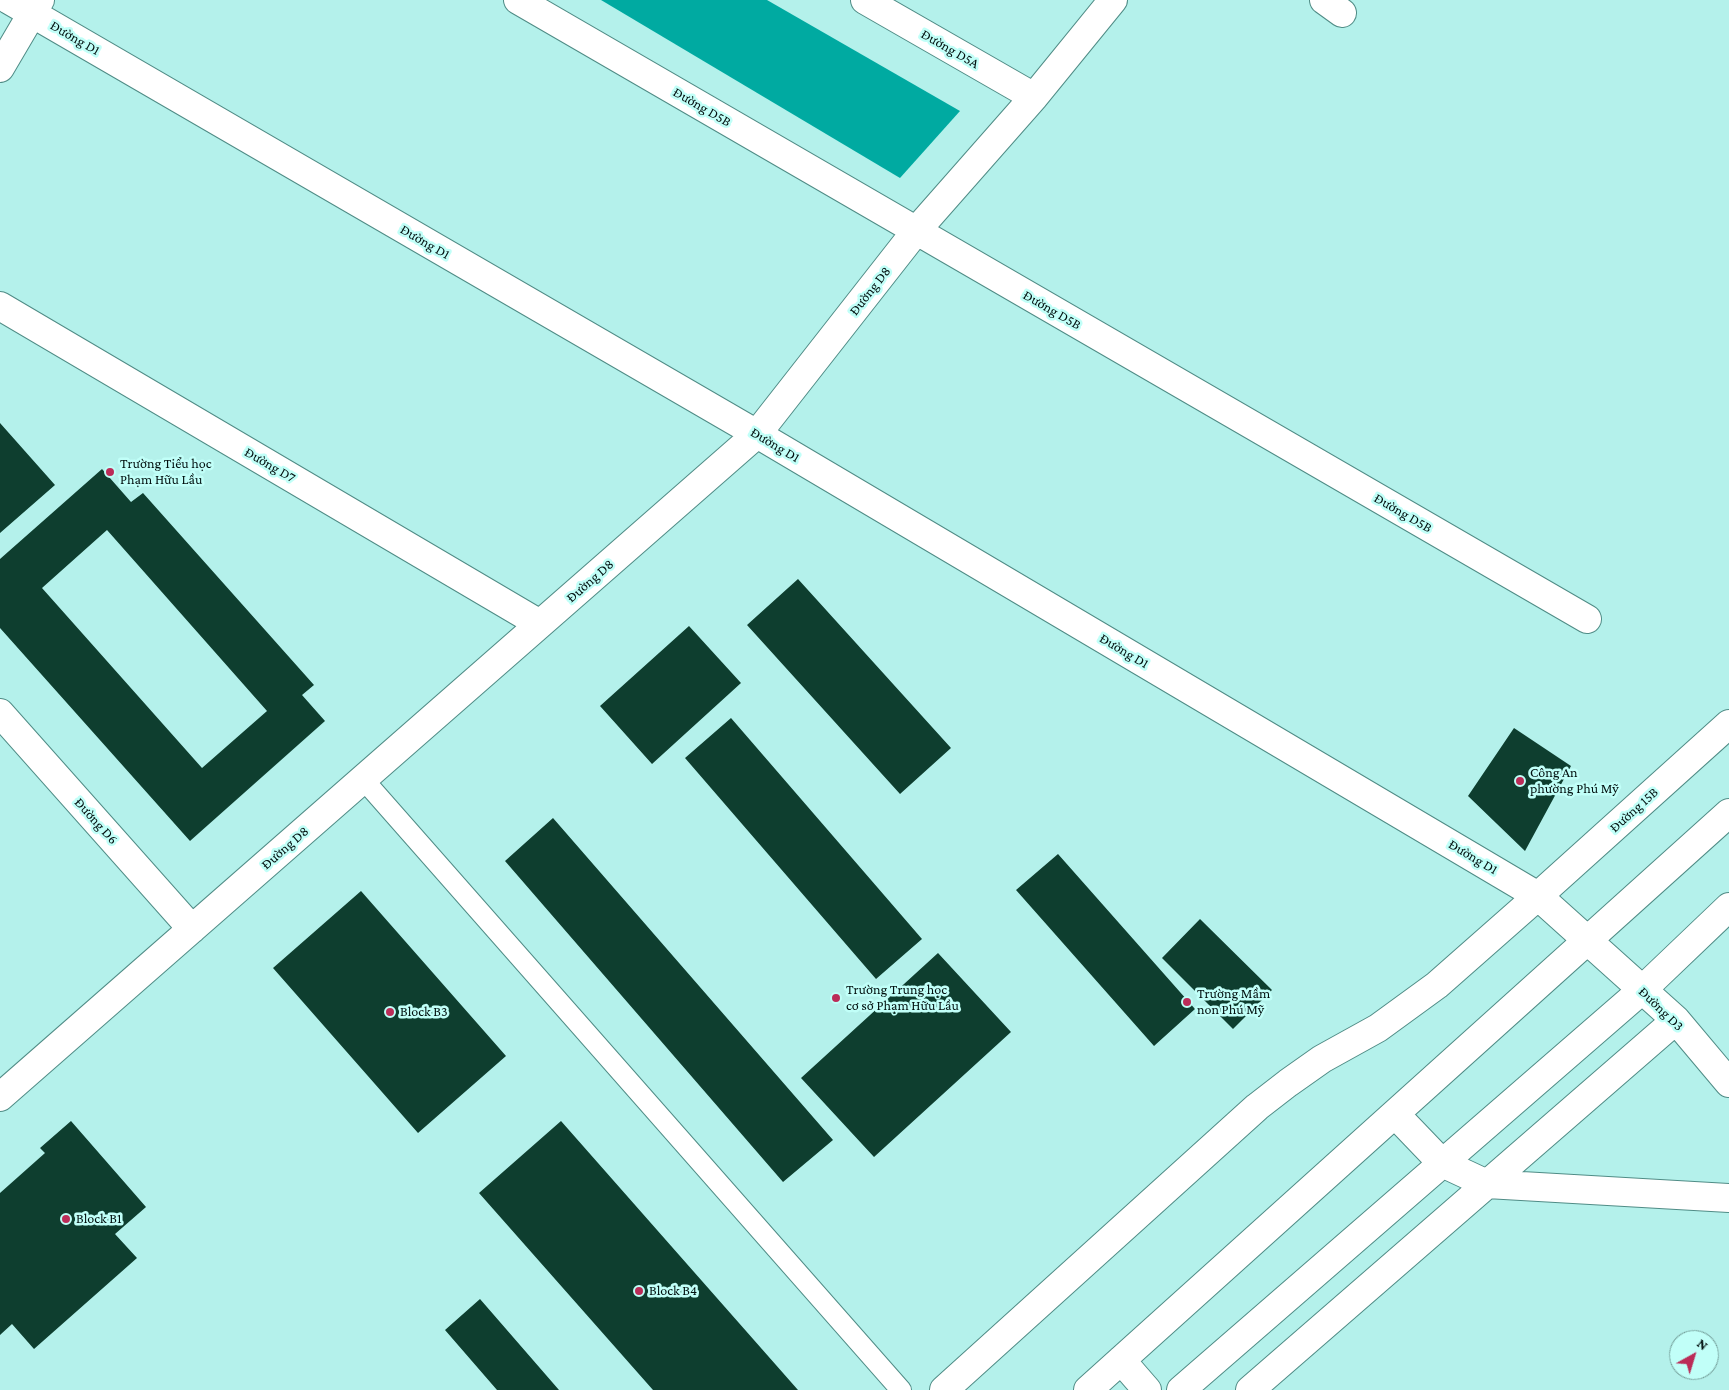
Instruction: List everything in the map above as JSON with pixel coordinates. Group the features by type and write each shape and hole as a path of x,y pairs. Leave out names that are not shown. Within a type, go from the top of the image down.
{"street":[{"name":"Đường D5B","path":"518,0 1587,619"},
{"name":"Đường D5A","path":"866,0 1034,97"},
{"name":"Đường D8","path":"0,1098 757,434 916,231 1034,97 1113,0"},
{"path":"0,68 27,4"},
{"name":"Đường D1","path":"27,4 1538,896 1588,941"},
{"name":"Đường D7","path":"0,306 540,624"},
{"name":"Đường D6","path":"0,713 192,929"},
{"name":"Đường 15B","path":"944,1390 1257,1107 1322,1059 1378,1028 1407,1009 1437,985 1729,724"},
{"path":"1088,1390 1729,813"},
{"path":"1181,1390 1642,990 1729,907"},
{"name":"Đường D3","path":"1588,941 1676,1020 1729,1083"},
{"path":"1250,1390 1676,1020"},
{"path":"1395,1114 1442,1163 1487,1184 1729,1198"},
{"path":"1121,1360 1146,1390"}],"lane":[{"path":"363,779 901,1390"}],"water":[{"path":"601,0 767,0 960,111 900,178"}],"building":[{"path":"0,423 55,485 0,533"},
{"path":"102,469 131,502 143,493 314,685 302,695 325,721 190,841 0,628 0,559","holes":["107,530 267,711 202,768 42,588"]},
{"path":"798,579 951,748 900,794 747,625"},
{"path":"689,626 741,683 652,764 600,706"},
{"path":"731,718 922,939 876,979 685,758"},
{"name":"Công An phường Phú Mỹ","path":"1514,728 1571,766 1525,851 1468,796"},
{"path":"553,818 833,1140 783,1182 505,861"},
{"path":"1058,854 1195,1009 1154,1046 1016,890"},
{"name":"Block B3","path":"361,891 506,1056 418,1133 273,968"},
{"path":"1200,919 1272,990 1233,1029 1162,958"},
{"path":"938,953 1011,1032 874,1157 801,1078"},
{"name":"Block B1","path":"71,1121 146,1207 115,1234 137,1258 34,1349 12,1324 0,1335 0,1193 45,1153 40,1148"},
{"name":"Block B4","path":"561,1121 798,1390 653,1390 479,1193"},
{"path":"480,1299 559,1390 497,1390 445,1330"}],"place":[{"name":"Trường Tiểu học Phạm Hữu Lầu","path":"110,472"},
{"name":"Công An phường Phú Mỹ","path":"1520,781"},
{"name":"Trường Trung học cơ sở Phạm Hữu Lầu","path":"836,998"},
{"name":"Trường Mầm non Phú Mỹ","path":"1187,1002"},
{"name":"Block B3","path":"390,1012"},
{"name":"Block B1","path":"66,1219"},
{"name":"Block B4","path":"639,1291"}]}
